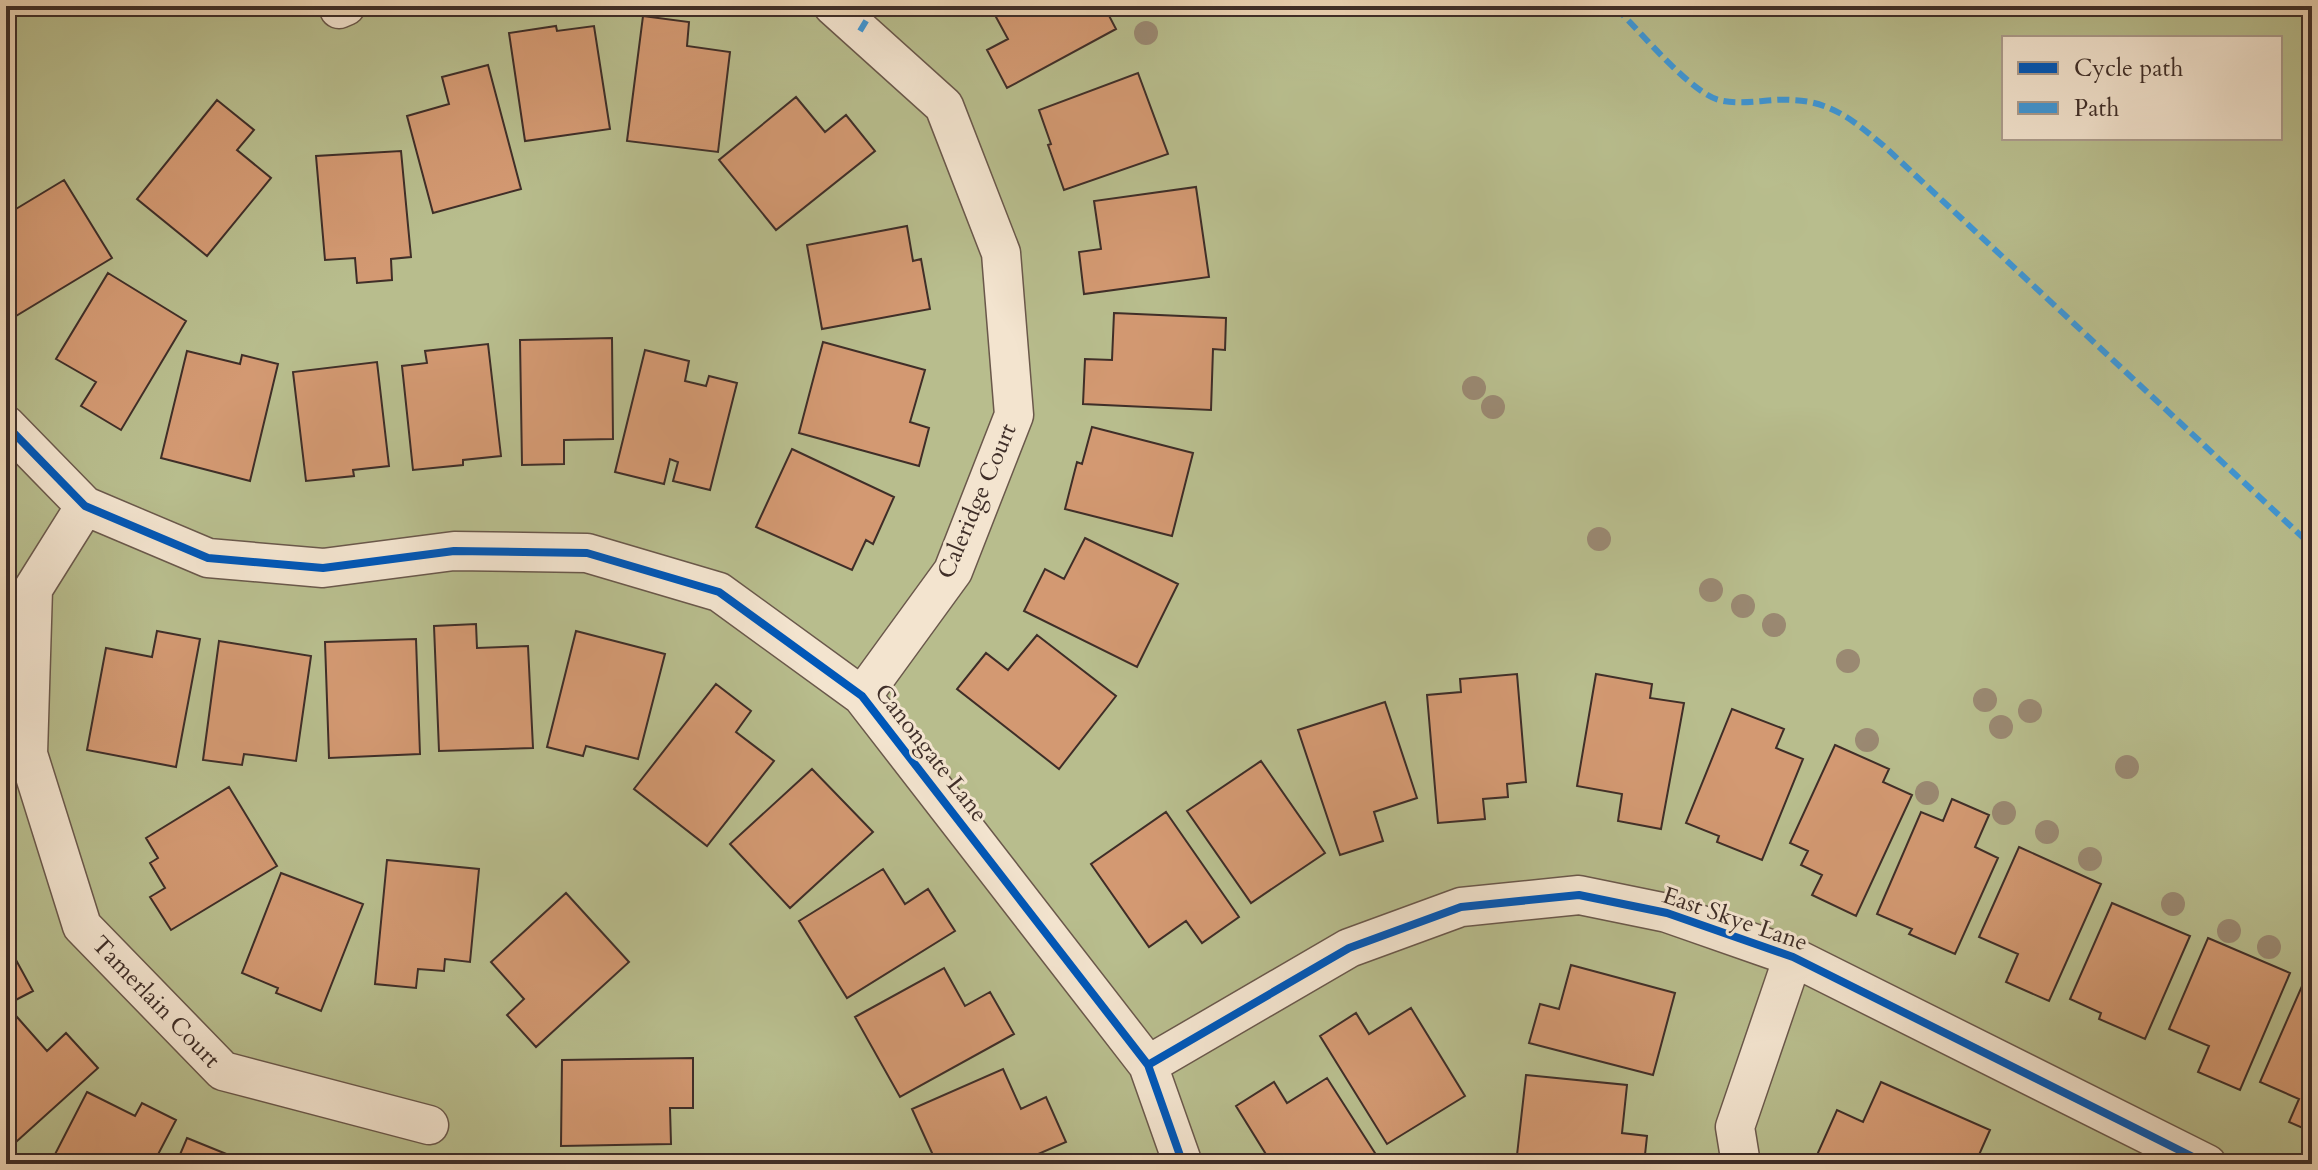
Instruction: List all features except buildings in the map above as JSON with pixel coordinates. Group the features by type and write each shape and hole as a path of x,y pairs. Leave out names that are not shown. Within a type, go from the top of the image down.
{"street":[{"name":"Caleridge Court","path":"833,6 944,106 1001,253 1014,415 953,571 862,696"},
{"path":"6,425 85,506"},
{"name":"Canongate Lane","path":"85,506 208,558 323,568 454,551 587,553 719,592 862,696 1148,1065 1183,1164"},
{"name":"Tamerlain Court","path":"85,506 33,589 28,754 82,926 223,1071 429,1125"},
{"name":"East Skye Lane","path":"1148,1065 1349,948 1461,907 1579,895 1667,913 1793,957 2207,1164"},
{"path":"1741,1164 1735,1127 1793,957"}],"green space":[{"path":"6,6 2312,6 2312,1164 6,1164"}],"marked path":[{"path":"860,31 875,6"},
{"path":"1618,6 1669,63 1708,95 1738,102 1807,102 1832,109 1863,129 2312,546"}],"cycle path":[{"path":"6,425 85,506 208,558 323,568 454,551 587,553 719,592 862,696 1148,1065 1183,1164"},
{"path":"1148,1065 1349,948 1461,907 1579,895 1667,913 1793,957 2207,1164"}]}
